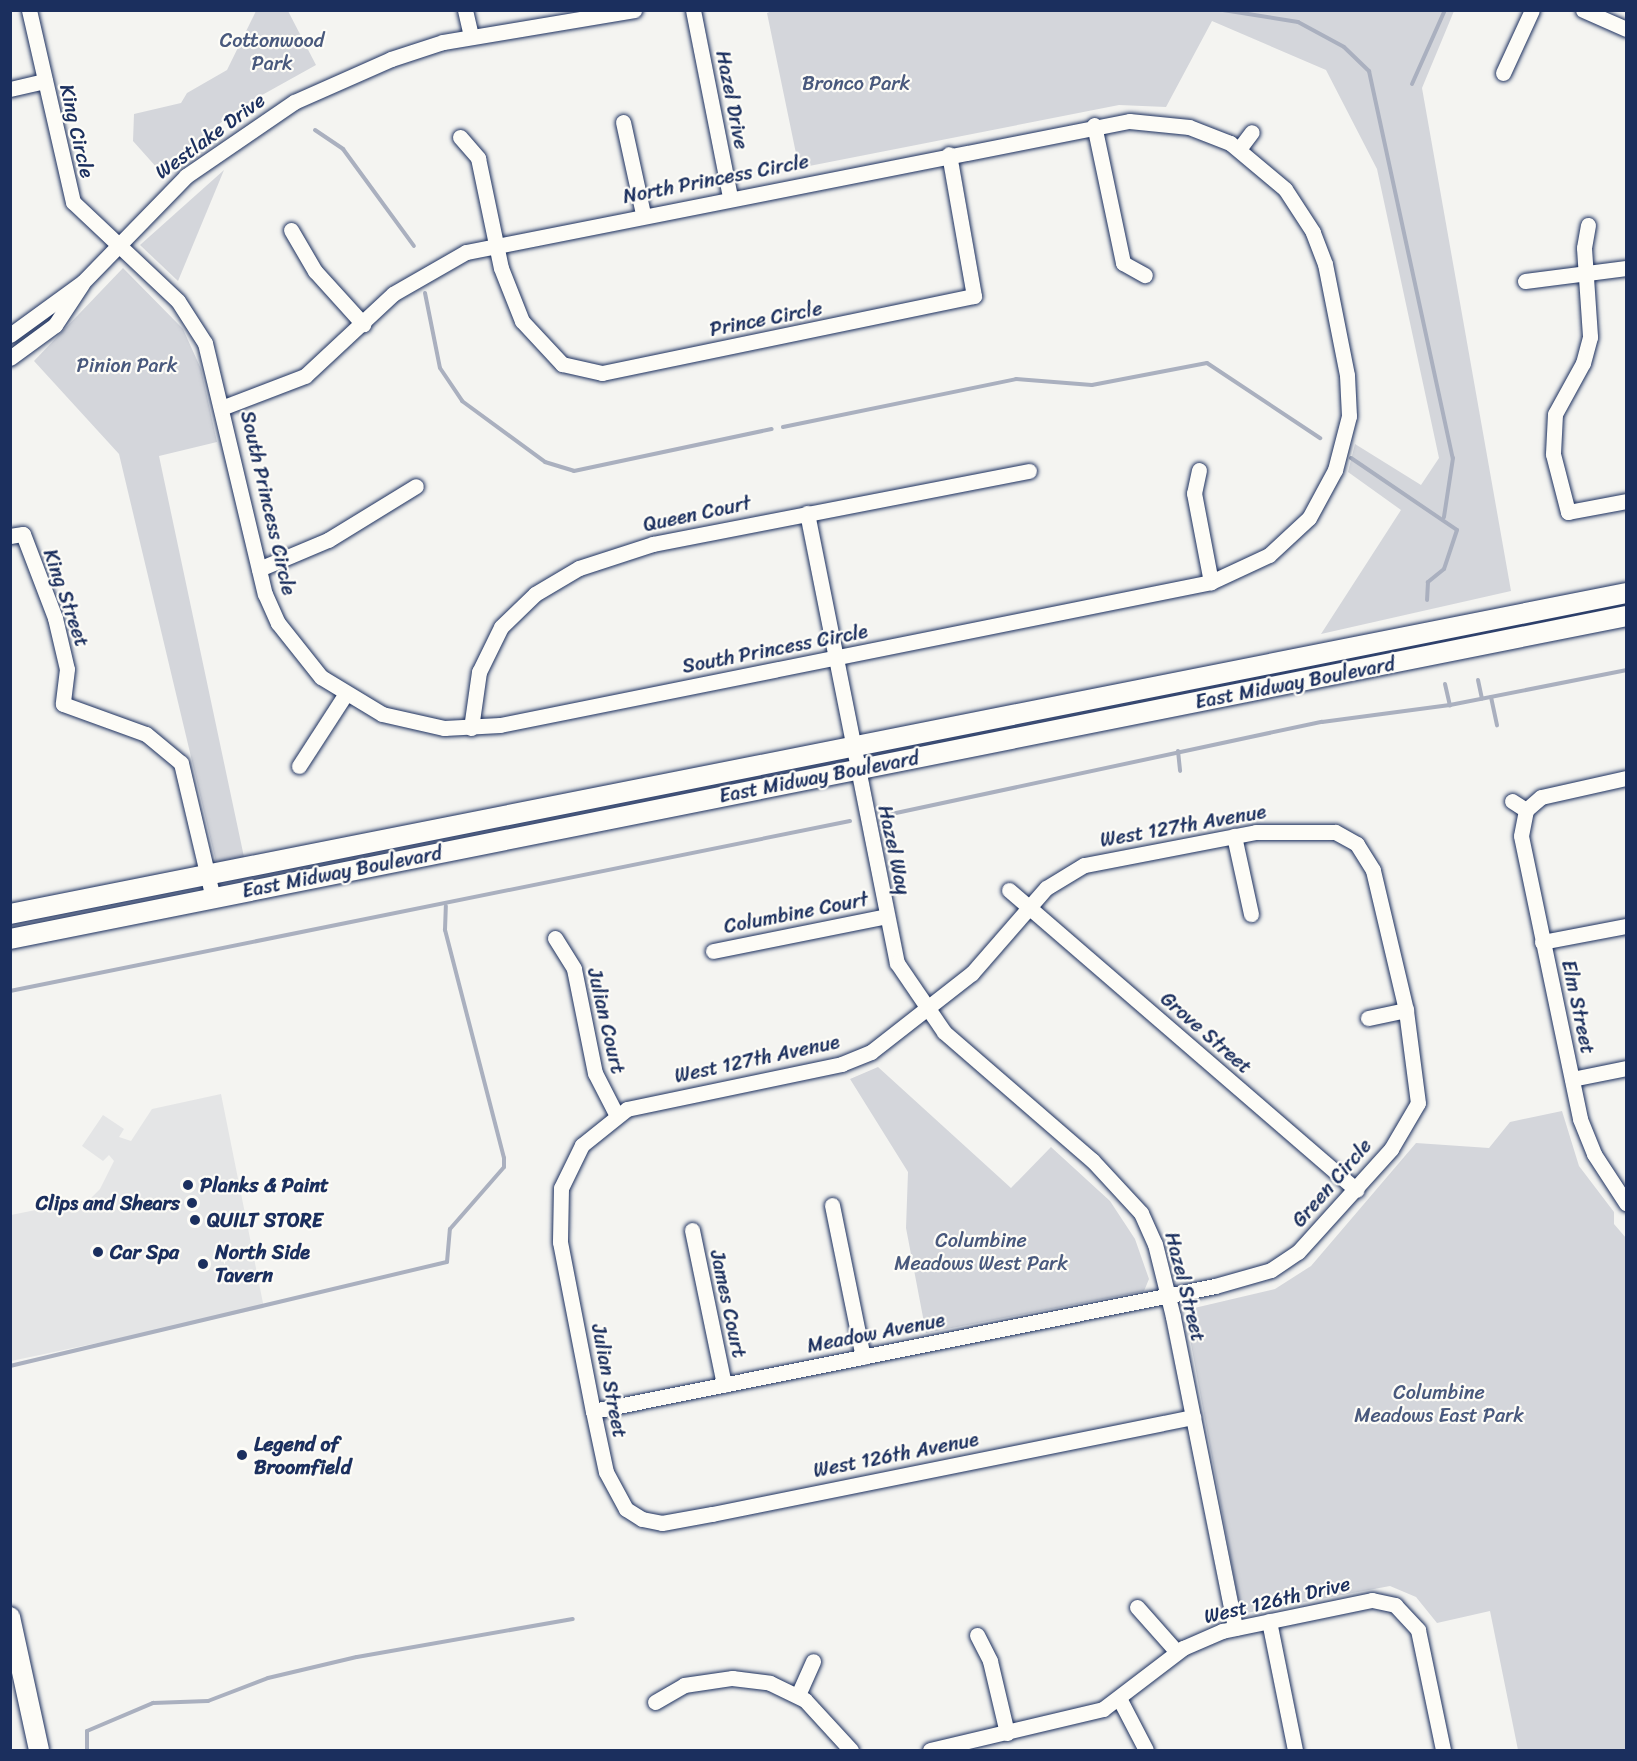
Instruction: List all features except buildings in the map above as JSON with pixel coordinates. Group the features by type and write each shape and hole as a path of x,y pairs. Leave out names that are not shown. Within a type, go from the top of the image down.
{"main road":[{"name":"East Midway Boulevard","path":"10,914 1626,593"},
{"name":"East Midway Boulevard","path":"10,939 1626,616"},
{"path":"10,1617 39,1750"}],"street":[{"name":"King Circle","path":"29,10 73,202 116,244"},
{"path":"465,10 471,36"},
{"name":"Westlake Drive","path":"10,334 83,282 116,244 204,161 294,102 391,58 471,36 634,10"},
{"name":"Hazel Drive","path":"693,10 730,197"},
{"path":"1503,73 1532,10"},
{"path":"1583,10 1626,29"},
{"path":"10,89 45,81"},
{"path":"623,122 643,214"},
{"name":"North Princess Circle","path":"224,407 305,376 424,272 496,245 1094,125 1161,122 1239,149"},
{"path":"1094,125 1123,263 1145,275"},
{"path":"1239,149 1252,132"},
{"path":"460,137 478,158 496,245"},
{"name":"South Princess Circle","path":"116,244 195,325 224,407 259,570 286,637 321,677 345,695 408,722 471,728 1211,582 1269,555 1309,518 1335,470 1349,416 1345,364 1313,232 1285,189 1239,149"},
{"name":"Prince Circle","path":"496,245 511,298 548,356 573,370 620,370 974,296 949,154"},
{"path":"1588,225 1587,275 1590,337 1583,363 1555,414 1553,454 1568,512 1626,501"},
{"path":"291,230 315,271 363,324"},
{"path":"1525,281 1587,275 1626,268"},
{"name":"Westlake Drive","path":"10,358 69,311 83,282"},
{"path":"1198,470 1194,493 1211,582"},
{"name":"Queen Court","path":"471,728 479,672 501,627 554,581 614,554 807,513 1029,471"},
{"path":"259,570 328,540 416,486"},
{"name":"Hazel Way","path":"807,513 856,770 897,963 926,1010"},
{"name":"King Street","path":"10,536 23,534 55,618 68,669 63,704 146,734 181,763 213,898"},
{"path":"299,766 345,695"},
{"path":"1512,801 1526,810 1555,792 1626,778"},
{"name":"Elm Street","path":"1526,810 1521,836 1572,1079 1594,1154 1626,1203"},
{"name":"West 127th Avenue","path":"566,1272 557,1227 565,1171 582,1145 616,1114 858,1059 926,1010 972,973 1046,888 1084,866 1234,836 1324,830 1357,844"},
{"path":"1234,836 1251,914"},
{"name":"Green Circle","path":"1168,1296 1253,1277 1279,1265 1356,1190 1410,1124 1418,1103 1406,1010 1373,870 1357,844"},
{"path":"1009,890 1029,907"},
{"name":"Grove Street","path":"1029,907 1356,1190"},
{"name":"Columbine Court","path":"713,951 886,916"},
{"path":"1542,942 1626,926"},
{"name":"Julian Court","path":"555,938 574,969 595,1073 616,1114"},
{"name":"Hazel Street","path":"926,1010 1122,1188 1155,1244 1168,1296 1235,1628"},
{"path":"1368,1018 1406,1010"},
{"path":"1572,1079 1626,1068"},
{"path":"832,1205 863,1357"},
{"name":"James Court","path":"692,1230 724,1385"},
{"name":"Julian Street","path":"566,1272 593,1411 616,1496"},
{"name":"Meadow Avenue","path":"593,1411 1168,1296"},
{"name":"West 126th Avenue","path":"616,1496 642,1519 673,1521 1193,1417"},
{"name":"West 126th Drive","path":"930,1750 1080,1718 1120,1700 1177,1652 1235,1628 1372,1600 1405,1611 1418,1630 1443,1750"},
{"path":"1137,1606 1177,1652"},
{"path":"1269,1621 1295,1750"},
{"path":"977,1635 990,1661 1007,1733"},
{"path":"798,1695 813,1661"},
{"path":"655,1702 684,1685 732,1678 770,1683 798,1695 851,1750"},
{"path":"1120,1700 1146,1750"}],"shaded area":[{"path":"221,1094 264,1308 11,1361 11,1215 90,1199 100,1189 114,1161 109,1155 103,1161 82,1146 103,1115 124,1129 119,1137 131,1141 152,1109"}],"green space":[{"name":"Bronco Park","path":"775,10 1454,11 1422,88 1511,591 1321,634 1401,510 1348,472 1355,444 1421,485 1439,458 1377,169 1326,70 1212,21 1166,107 1119,105 799,168 767,13"},
{"name":"Cottonwood Park","path":"256,11 288,11 316,65 246,104 158,169 133,141 134,114 181,103 187,93 227,70"},
{"path":"224,170 178,281 140,245"},
{"name":"Pinion Park","path":"123,268 183,329 201,369 217,442 159,456 244,857 216,862 119,454 34,361"},
{"name":"Columbine Meadows West Park","path":"878,1067 1011,1188 1051,1147 1110,1201 1135,1239 1149,1279 1144,1291 926,1333 906,1228 908,1172 850,1079"},
{"name":"Columbine Meadows East Park","path":"1562,1111 1579,1166 1614,1212 1614,1224 1626,1238 1626,1750 1518,1750 1490,1611 1437,1623 1416,1597 1390,1586 1241,1614 1186,1317 1190,1309 1275,1289 1311,1266 1416,1143 1489,1148 1510,1122"}],"waterway":[{"path":"1223,10 1298,22 1344,47 1369,71 1453,458 1444,517"},
{"path":"1412,84 1445,10"},
{"path":"315,130 343,149 414,246"},
{"path":"425,293 440,368 462,401 545,462 574,471 772,429"},
{"path":"783,427 1016,379 1092,385 1207,363 1320,438"},
{"path":"1351,458 1457,530 1444,569 1428,582 1427,600"},
{"path":"882,816 1322,722 1450,705 1626,670"},
{"path":"1478,680 1482,699"},
{"path":"1445,684 1450,705"},
{"path":"1491,697 1497,725"},
{"path":"1178,751 1180,771"},
{"path":"10,991 850,821"},
{"path":"10,1366 447,1262 450,1229 504,1167 504,1158 445,930 446,906"},
{"path":"87,1750 87,1731 153,1703 208,1701 268,1678 357,1657 573,1619"}],"place":[{"name":"Planks & Paint","path":"188,1185"},
{"name":"Clips and Shears","path":"192,1203"},
{"name":"QUILT STORE","path":"195,1220"},
{"name":"Car Spa","path":"98,1252"},
{"name":"North Side Tavern","path":"203,1264"},
{"name":"Legend of Broomfield","path":"242,1455"}]}
